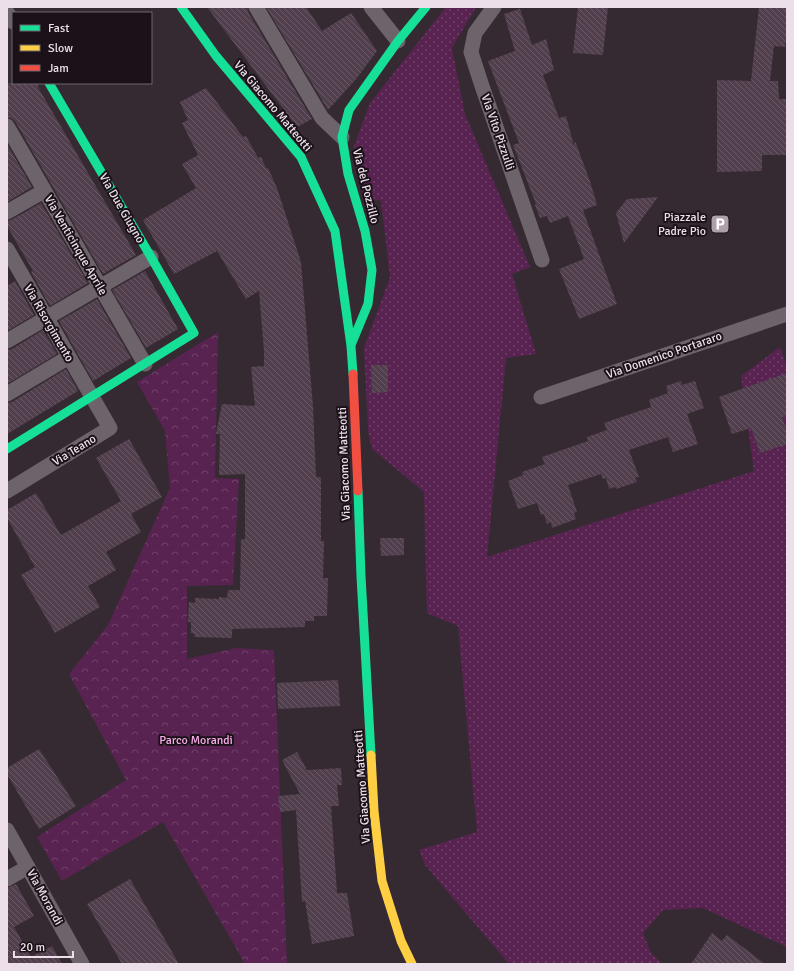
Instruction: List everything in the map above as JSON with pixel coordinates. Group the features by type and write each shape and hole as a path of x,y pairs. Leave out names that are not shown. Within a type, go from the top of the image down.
{"street":[{"name":"Via Giacomo Matteotti","path":"182,7 216,56 302,157 335,231 351,346 361,576 374,810 382,881 401,941 412,964"},
{"path":"256,7 322,118 342,137"},
{"path":"370,7 398,41"},
{"name":"Via del Pozzillo","path":"351,346 368,304 372,270 365,231 348,174 342,137 349,110 398,41 426,7"},
{"name":"Via Vito Pizzulli","path":"494,7 475,32 471,52 542,260"},
{"name":"Via Due Giugno","path":"49,84 194,334 144,364"},
{"name":"Via Venticinque Aprile","path":"7,126 144,364"},
{"path":"7,212 44,191"},
{"name":"Via Risorgimento","path":"7,249 13,272 46,318 92,396"},
{"path":"7,341 150,257"},
{"name":"Via Domenico Portararo","path":"541,396 787,314"},
{"path":"7,394 69,357"},
{"path":"7,448 144,364"},
{"name":"Via Teano","path":"7,491 110,428 92,396"},
{"name":"Via Morandi","path":"7,830 82,964"},
{"path":"7,879 28,867"}],"green space":[{"path":"446,7 476,7 452,48 465,114 530,267 512,274 536,354 506,358 487,557 754,471 741,376 780,347 787,367 787,947 703,908 663,910 643,933 651,953 662,964 509,964 425,865 419,850 477,832 458,626 427,613 424,492 372,449 368,431 364,348 390,277 381,201 363,197 354,146 370,103"},
{"name":"Parco Morandi","path":"218,332 215,478 239,479 233,585 187,586 187,659 236,648 274,650 287,964 242,964 244,962 163,822 62,881 37,837 126,780 69,674 108,625 170,488 165,431 137,382"}],"building":[{"path":"207,7 247,7 248,12 312,119 297,127"},
{"path":"266,7 306,7 322,31 351,13 377,51 357,78 328,110"},
{"path":"578,7 608,7 603,55 573,53"},
{"path":"759,7 787,7 787,32 785,47 774,46 770,81 778,81 779,99 787,99 787,155 762,155 762,171 717,172 717,80 751,81"},
{"path":"520,9 532,45 546,39 554,70 543,75 559,118 566,116 574,146 575,141 590,181 597,205 583,210 617,304 579,319 559,269 584,259 568,216 550,223 547,216 540,218 513,145 519,143 488,61 515,51 504,14"},
{"path":"7,83 37,84 136,255 103,274 15,121 7,117"},
{"path":"206,88 243,137 246,136 258,158 261,157 266,168 268,168 277,188 301,262 313,406 316,477 321,477 321,541 324,541 323,578 328,578 327,616 314,616 314,621 305,621 305,627 232,629 232,638 194,637 195,634 191,633 191,622 188,622 189,602 195,603 195,598 227,598 228,590 240,590 241,539 245,539 245,474 219,475 220,434 216,434 222,404 255,406 251,367 264,366 259,291 246,299 217,251 174,274 143,220 196,188 182,164 198,155 182,123 188,120 180,102"},
{"path":"7,144 32,187 7,202"},
{"path":"658,197 624,243 616,213 627,199"},
{"path":"41,203 88,283 50,306 31,272 33,271 7,226 7,221"},
{"path":"145,271 178,329 146,348 112,290"},
{"path":"15,281 34,315 7,331 7,286"},
{"path":"97,299 131,358 93,381 59,321"},
{"path":"43,330 57,354 7,384 7,350 12,349"},
{"path":"371,365 388,365 388,392 372,393"},
{"path":"66,369 78,391 7,434 7,403 12,402"},
{"path":"787,373 787,416 782,417 787,432 787,444 760,453 751,428 732,434 719,397"},
{"path":"681,381 682,385 695,381 704,408 687,414 698,444 673,452 668,437 629,450 639,477 635,478 637,482 616,489 615,487 609,489 606,478 603,479 601,474 568,485 577,512 574,513 576,519 552,528 551,522 547,524 544,514 541,515 537,503 518,509 508,481 523,475 522,472 545,464 542,457 588,441 587,437 607,430 604,423 651,407 649,400 668,393 666,386"},
{"path":"129,439 162,497 131,514 141,532 106,552 116,570 88,586 100,607 55,633 21,575 35,567 7,518 7,510 36,493 61,535 121,501 96,458"},
{"path":"380,538 404,538 404,555 381,556"},
{"path":"338,680 340,706 278,709 277,683"},
{"path":"39,749 76,806 39,829 7,774 7,768"},
{"path":"297,752 307,770 341,768 342,785 337,785 339,806 331,806 337,893 347,893 354,936 312,944 305,901 302,902 296,810 280,812 278,796 300,794 282,760"},
{"path":"130,879 179,964 122,964 87,904"},
{"path":"16,884 34,916 14,927 31,957 52,946 62,964 7,964 7,888"},
{"path":"712,933 722,941 727,935 765,964 691,964"}],"traffic: fast":[{"path":"181,7 216,56 301,157 335,231 351,346 353,374"},
{"path":"351,345 368,304 372,270 365,231 348,174 342,137 349,110 398,41 426,7"},
{"path":"7,449 194,333 50,84"},
{"path":"358,491 371,755"}],"traffic: slow":[{"path":"371,755 374,811 382,881 401,941 412,964"}],"traffic: jam":[{"path":"353,374 358,491"}],"place":[{"name":"Piazzale Padre Pio","path":"720,224"}]}
